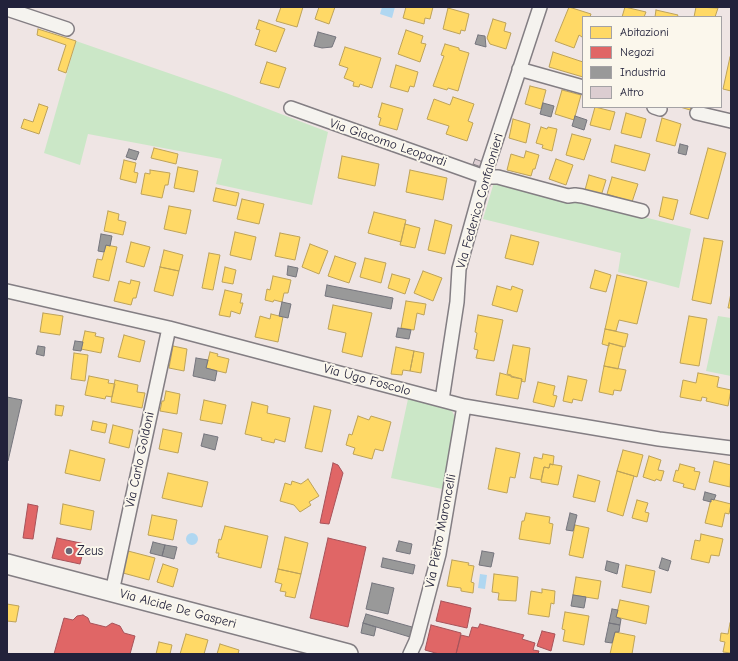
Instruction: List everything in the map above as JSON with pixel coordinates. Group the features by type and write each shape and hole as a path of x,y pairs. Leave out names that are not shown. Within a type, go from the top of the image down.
{"main road":[{"name":"Via Alcide De Gasperi","path":"7,564 348,654"}],"street":[{"name":"Via Federico Confalonieri","path":"442,400 457,302 459,269 485,177 540,7"},
{"path":"7,9 67,29"},
{"path":"519,69 582,87"},
{"name":"Via Giacomo Leopardi","path":"291,108 485,177 498,177 568,196 582,196 642,211"},
{"path":"697,113 731,120"},
{"name":"Via Ugo Foscolo","path":"7,291 169,328 464,406 659,439 731,448"},
{"name":"Via Carlo Goldoni","path":"112,592 169,328"},
{"name":"Via Pietro Maroncelli","path":"410,654 416,641 439,554 464,406"}],"green space":[{"path":"76,41 226,93 328,132 312,205 216,184 222,159 88,134 80,165 44,153"},
{"path":"495,179 691,229 679,288 618,272 621,253 483,219"},
{"path":"718,316 731,318 731,376 706,371"},
{"path":"408,399 443,406 452,411 455,417 456,427 442,489 391,478"}],"water":[{"path":"382,7 395,7 392,18 380,14"},
{"path":"190,533 194,533 198,539 194,545 190,545 186,541 186,537"},
{"path":"480,574 487,575 485,589 478,588"}],"building: Abitazioni":[{"path":"281,7 303,7 297,27 276,21"},
{"path":"319,7 335,7 329,24 315,19"},
{"path":"406,7 433,7 430,19 425,18 424,24 403,18"},
{"path":"569,7 591,14 590,16 582,16 582,37 579,35 574,48 555,41"},
{"path":"625,7 646,12 644,16 622,16"},
{"path":"696,7 718,8 715,16 694,16"},
{"path":"448,8 469,14 465,31 461,30 460,34 443,29"},
{"path":"656,10 678,15 678,16 655,16"},
{"path":"493,19 506,23 504,31 511,33 506,49 490,44 487,38"},
{"path":"259,20 285,29 276,52 255,45 260,30 256,29"},
{"path":"38,29 76,41 66,73 58,70 66,45 37,35"},
{"path":"406,30 423,36 421,43 426,44 420,62 398,54"},
{"path":"445,44 469,53 458,91 433,86 444,56 441,55"},
{"path":"345,47 381,58 372,88 360,84 359,87 353,86 354,82 344,78 348,68 339,65"},
{"path":"553,52 582,62 582,77 549,67"},
{"path":"731,57 731,91 723,89"},
{"path":"267,62 286,68 279,88 260,83"},
{"path":"396,65 418,72 414,87 410,86 408,92 390,87"},
{"path":"530,86 546,90 541,109 525,104"},
{"path":"562,90 581,95 574,120 555,114"},
{"path":"453,97 474,104 468,121 473,123 467,141 446,134 449,126 427,119 434,99 450,105"},
{"path":"382,103 403,109 397,130 379,125 381,118 378,117"},
{"path":"39,104 48,107 39,134 21,128 24,119 33,122"},
{"path":"595,108 615,112 610,130 590,125"},
{"path":"626,113 646,119 641,138 621,133"},
{"path":"662,118 681,124 675,146 656,141"},
{"path":"513,119 530,124 526,143 509,138"},
{"path":"541,127 547,129 548,127 557,129 552,151 542,148 543,145 536,143"},
{"path":"572,134 591,139 584,160 566,155"},
{"path":"615,145 650,154 645,171 611,162"},
{"path":"154,148 178,154 176,164 151,158"},
{"path":"708,148 726,153 708,219 690,214"},
{"path":"526,151 539,155 535,169 533,169 531,176 507,170 511,154 524,158"},
{"path":"342,156 379,164 375,186 338,178"},
{"path":"556,159 573,165 566,185 549,179"},
{"path":"124,160 136,163 134,172 138,173 136,183 120,179"},
{"path":"178,167 198,171 194,192 174,188"},
{"path":"150,170 170,173 168,185 165,185 162,198 141,194 145,173 150,174"},
{"path":"410,170 447,178 443,200 406,192"},
{"path":"589,175 606,180 601,196 585,190"},
{"path":"612,177 638,184 632,202 607,194"},
{"path":"216,188 239,193 236,206 213,201"},
{"path":"663,197 678,200 673,220 659,216"},
{"path":"242,199 264,204 259,224 237,219"},
{"path":"169,206 191,210 186,234 164,229"},
{"path":"108,211 119,214 118,220 126,222 123,235 104,231"},
{"path":"374,212 406,220 401,242 368,233"},
{"path":"435,220 452,225 445,254 428,250"},
{"path":"405,224 420,228 415,248 400,245"},
{"path":"235,232 256,237 251,260 230,255"},
{"path":"280,233 300,237 295,260 275,256"},
{"path":"511,235 539,242 533,265 505,258"},
{"path":"704,238 723,241 711,304 692,300"},
{"path":"131,242 150,247 144,267 126,262"},
{"path":"310,244 328,251 319,274 302,267"},
{"path":"106,245 117,247 109,281 93,277 97,259 102,260"},
{"path":"164,250 183,255 179,271 160,267"},
{"path":"209,253 220,255 213,290 202,288"},
{"path":"335,256 356,263 349,283 328,276"},
{"path":"365,258 386,263 381,283 360,277"},
{"path":"160,267 179,271 173,296 154,291"},
{"path":"225,267 236,270 233,284 222,282"},
{"path":"595,270 611,275 606,292 590,288"},
{"path":"423,271 442,278 433,301 414,293"},
{"path":"392,274 410,279 405,294 388,288"},
{"path":"617,275 647,282 637,324 619,320 616,331 605,329"},
{"path":"273,276 291,280 288,293 284,293 282,302 265,300 267,289 270,290"},
{"path":"131,280 140,282 136,298 133,298 131,305 114,301 119,281 130,284"},
{"path":"497,286 511,290 512,286 523,290 517,312 492,305"},
{"path":"225,290 242,294 240,303 243,303 240,314 231,311 230,317 219,315"},
{"path":"731,293 731,308 728,308"},
{"path":"406,301 426,304 424,315 417,313 414,330 401,328"},
{"path":"333,305 372,313 362,357 342,352 346,333 328,329"},
{"path":"43,313 63,316 60,335 40,332"},
{"path":"271,314 283,317 278,342 255,337 260,316 270,319"},
{"path":"478,315 503,320 494,361 476,358 478,350 474,349"},
{"path":"689,316 707,319 699,366 680,363"},
{"path":"605,329 628,334 625,347 609,343 609,346 602,344"},
{"path":"85,331 96,333 95,336 104,338 101,353 81,349"},
{"path":"124,335 145,341 140,362 118,357"},
{"path":"609,343 623,347 618,369 604,366"},
{"path":"513,345 530,348 525,382 521,381 522,379 511,377 511,375 507,374"},
{"path":"173,346 187,349 184,371 169,368"},
{"path":"396,347 414,351 410,371 403,370 402,375 391,374"},
{"path":"414,351 424,353 421,373 410,371"},
{"path":"210,352 218,354 217,356 229,359 226,373 206,368"},
{"path":"74,353 88,355 85,381 71,379"},
{"path":"604,366 626,370 621,391 614,390 613,395 599,392"},
{"path":"500,373 522,379 518,399 496,395"},
{"path":"698,373 719,377 717,387 731,390 728,406 706,401 707,398 702,397 701,401 680,397 683,380 696,383"},
{"path":"89,376 109,380 108,383 115,384 112,397 106,396 105,399 85,395"},
{"path":"568,376 587,380 582,401 573,399 572,403 563,401"},
{"path":"115,380 138,385 137,392 145,393 142,408 111,402"},
{"path":"538,382 555,386 553,395 557,396 554,407 533,402"},
{"path":"166,391 180,394 177,414 160,411"},
{"path":"204,400 226,405 222,424 200,420"},
{"path":"252,402 268,406 267,413 290,418 285,442 275,439 274,443 261,440 262,438 245,434"},
{"path":"56,405 64,406 62,416 55,415"},
{"path":"314,406 331,410 322,452 305,448"},
{"path":"358,416 369,420 371,416 391,422 383,451 375,449 372,459 353,454 355,448 346,445 349,434 352,435"},
{"path":"93,421 107,424 105,433 91,430"},
{"path":"113,425 133,430 129,448 109,443"},
{"path":"163,429 182,433 178,453 159,449"},
{"path":"496,448 520,453 515,478 510,477 507,493 488,489"},
{"path":"70,450 105,459 100,481 65,473"},
{"path":"623,450 643,455 637,477 617,471"},
{"path":"543,454 554,456 553,465 550,464 549,468 544,467 541,480 530,478 534,457 542,459"},
{"path":"649,456 661,460 658,470 664,471 661,481 656,479 655,481 643,477"},
{"path":"714,461 731,465 730,487 709,482"},
{"path":"550,464 562,466 558,485 541,482 544,467 549,468"},
{"path":"680,464 695,468 694,471 700,472 695,490 683,487 684,484 673,481 676,470 678,471"},
{"path":"617,471 634,476 623,516 607,511"},
{"path":"168,473 208,482 202,507 162,498"},
{"path":"578,475 600,481 595,502 573,497"},
{"path":"308,479 319,496 309,502 311,505 300,512 294,505 280,501 285,483 291,485 292,481 301,484"},
{"path":"711,499 731,504 729,514 725,513 722,527 705,523"},
{"path":"637,500 648,503 645,512 649,513 647,522 632,518"},
{"path":"63,504 94,511 91,530 60,524"},
{"path":"526,513 550,517 549,523 553,524 550,544 519,539 522,521 524,521"},
{"path":"152,515 177,520 173,540 148,535"},
{"path":"575,525 589,528 583,558 569,555"},
{"path":"225,526 268,536 261,568 218,557 219,553 216,553 219,539 221,540"},
{"path":"701,534 723,539 719,556 711,555 709,563 691,559 695,540 700,541"},
{"path":"285,537 308,543 301,574 278,569"},
{"path":"128,551 155,558 149,580 123,573"},
{"path":"452,560 469,563 468,565 474,566 471,582 474,583 473,593 461,591 461,588 447,586"},
{"path":"163,564 178,569 173,587 157,582"},
{"path":"626,565 655,571 651,593 622,587"},
{"path":"278,569 301,574 295,598 285,596 286,592 280,591 282,584 275,582"},
{"path":"494,574 518,577 516,601 498,600 499,593 492,592"},
{"path":"576,577 601,581 598,599 573,595"},
{"path":"542,589 555,591 554,604 551,603 549,617 528,614 531,591 542,593"},
{"path":"620,600 649,606 646,624 616,617"},
{"path":"7,604 19,606 16,622 7,621"},
{"path":"565,612 589,616 584,645 563,641 565,630 562,629"},
{"path":"730,623 731,653 723,652 725,642 720,641 721,633 728,634"},
{"path":"615,632 635,636 632,654 610,654"},
{"path":"186,634 208,640 204,654 180,654"},
{"path":"159,642 172,645 170,654 156,654"},
{"path":"220,644 239,650 238,654 217,654"}],"building: Negozi":[{"path":"333,463 338,465 343,473 329,524 320,523"},
{"path":"28,504 38,506 33,539 23,538"},
{"name":"Zeus","path":"57,538 85,544 80,564 52,558"},
{"path":"328,538 366,547 348,627 310,618"},
{"path":"441,601 471,608 467,628 436,621"},
{"path":"83,615 88,618 90,623 106,627 112,623 120,626 124,633 135,636 130,654 54,654 64,618 73,620 77,616"},
{"path":"480,624 524,635 522,639 535,643 533,650 539,651 538,654 456,654 461,635 469,637 472,627 478,628"},
{"path":"431,625 461,633 456,654 439,654 425,650"},
{"path":"542,631 555,634 551,651 537,646"}],"building: Industria":[{"path":"318,32 336,37 332,47 322,48 314,46"},
{"path":"478,35 485,36 486,47 475,44"},
{"path":"543,103 554,106 551,117 540,114"},
{"path":"575,116 587,120 584,130 572,126"},
{"path":"680,144 688,146 686,155 678,153"},
{"path":"129,149 139,152 136,160 126,157"},
{"path":"101,234 112,236 110,246 106,245 104,252 98,251"},
{"path":"288,266 298,268 296,277 287,275"},
{"path":"327,285 393,298 391,309 325,296"},
{"path":"282,302 291,304 288,318 279,316"},
{"path":"398,328 411,330 409,339 396,337"},
{"path":"75,341 83,342 81,351 73,350"},
{"path":"38,346 45,347 44,356 36,354"},
{"path":"196,358 208,360 206,368 217,371 215,381 193,376"},
{"path":"7,397 22,400 8,461 7,461"},
{"path":"204,434 218,437 215,450 201,446"},
{"path":"705,492 716,495 714,500 711,499 711,502 703,500"},
{"path":"570,513 577,515 573,531 566,530"},
{"path":"399,541 412,544 410,554 396,551"},
{"path":"153,542 165,545 162,556 150,553"},
{"path":"165,545 177,547 174,559 162,556"},
{"path":"482,551 494,553 491,567 479,565"},
{"path":"383,558 415,565 413,574 381,567"},
{"path":"662,558 671,561 668,571 659,568"},
{"path":"607,561 619,564 617,574 605,570"},
{"path":"372,583 394,588 388,614 366,609"},
{"path":"573,595 586,597 584,608 571,606"},
{"path":"612,609 618,610 616,617 621,619 620,625 609,623"},
{"path":"366,614 412,627 410,637 363,623"},
{"path":"363,623 376,627 374,636 361,633"},
{"path":"609,623 620,625 619,632 615,632 612,643 605,642"}],"building: Altro":[{"path":"475,159 483,162 481,167 473,164"}],"place":[{"name":"Zeus","path":"69,551"}]}
